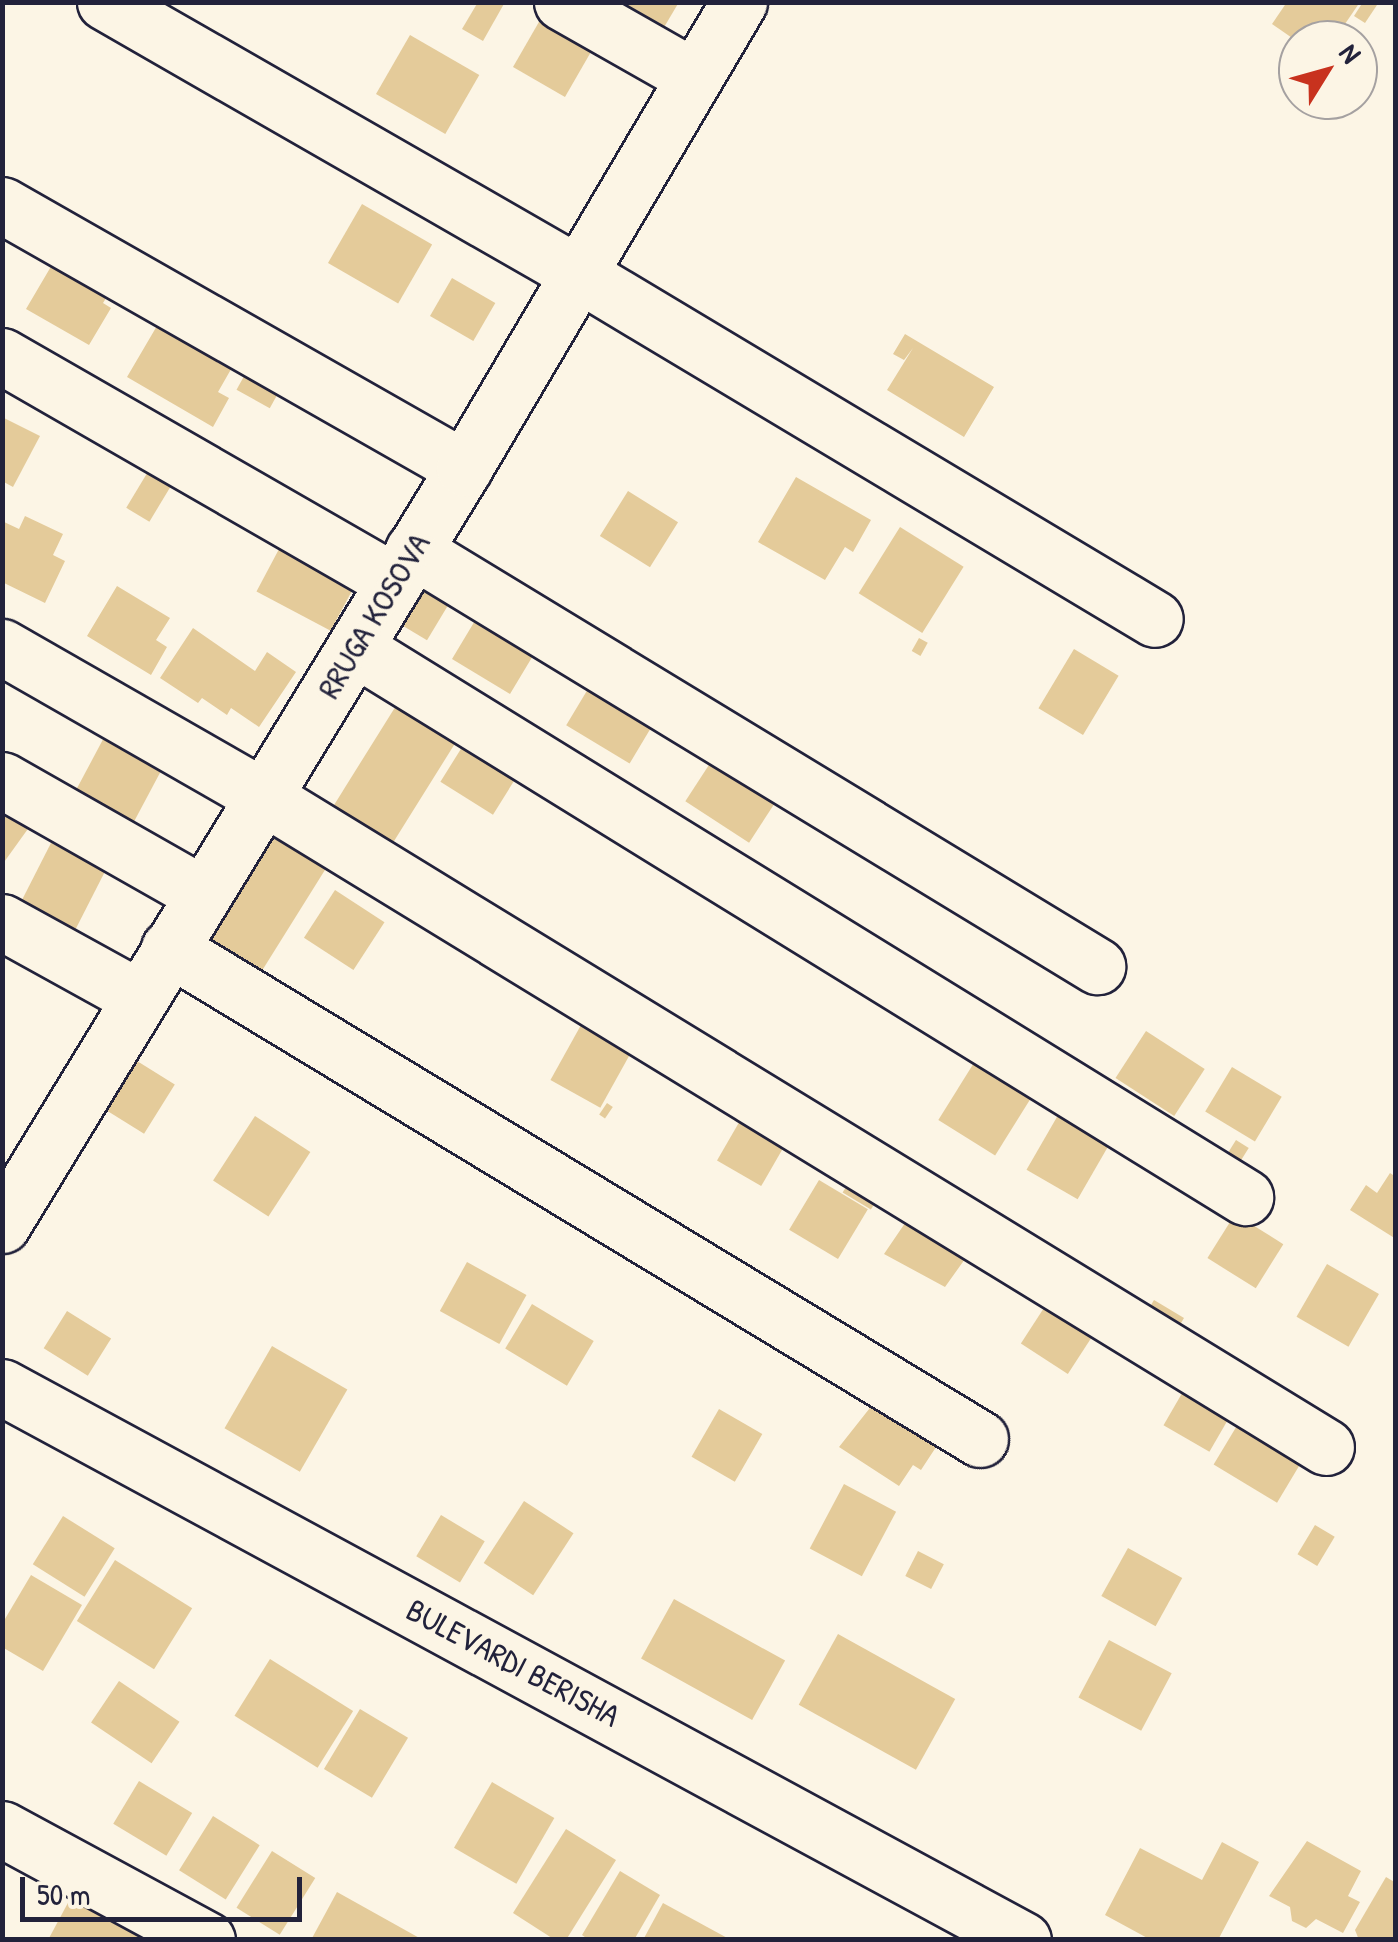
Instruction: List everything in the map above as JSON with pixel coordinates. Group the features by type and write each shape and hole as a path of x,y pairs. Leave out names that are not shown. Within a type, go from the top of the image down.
{"street":[{"path":"105,2 579,274 1156,619"},
{"path":"562,2 694,78"},
{"name":"RRUGA KOSOVA","path":"2,1225 464,468 739,2"},
{"path":"2,205 464,468"},
{"path":"2,356 404,566 1097,966"},
{"path":"2,647 264,796 1326,1447"},
{"path":"355,648 1246,1198"},
{"path":"2,780 202,894"},
{"path":"2,922 138,997"},
{"path":"169,948 980,1439"},
{"name":"BULEVARDI BERISHA","path":"2,1387 1023,1940"},
{"path":"2,1830 207,1940"}],"building":[{"path":"478,2 505,2 483,41 462,29"},
{"path":"617,2 679,2 663,29"},
{"path":"1287,2 1360,2 1348,20 1278,20 1278,28 1272,24"},
{"path":"1363,2 1379,2 1367,20 1354,16"},
{"path":"547,8 599,38 565,97 513,67"},
{"path":"410,35 479,75 445,134 376,94"},
{"path":"362,204 432,245 398,303 328,263"},
{"path":"56,258 111,290 103,303 111,308 89,345 26,309"},
{"path":"452,278 495,303 473,341 430,316"},
{"path":"161,319 238,357 218,392 229,398 213,427 127,377"},
{"path":"905,334 994,387 964,437 887,390 913,348 904,360 893,354"},
{"path":"253,360 286,378 270,408 237,390"},
{"path":"2,417 40,436 13,487 2,481"},
{"path":"152,465 175,479 149,522 126,508"},
{"path":"796,477 871,520 853,552 845,547 825,580 758,542"},
{"path":"628,491 678,522 650,567 600,536"},
{"path":"25,516 63,534 53,555 65,561 45,603 2,582 2,521 19,529"},
{"path":"900,527 964,567 922,633 859,593"},
{"path":"287,534 361,573 331,631 256,591"},
{"path":"425,568 458,588 427,640 394,620"},
{"path":"117,586 170,618 156,640 167,647 151,675 87,636"},
{"path":"479,614 543,639 510,694 452,659"},
{"path":"193,628 255,671 267,652 296,672 259,727 231,708 227,715 202,698 198,703 160,678"},
{"path":"919,638 928,643 920,656 912,651"},
{"path":"1074,649 1119,676 1083,735 1038,708"},
{"path":"594,679 657,717 630,763 566,725"},
{"path":"409,685 468,722 384,858 324,821"},
{"path":"108,730 166,761 131,828 72,797"},
{"path":"469,736 522,769 493,815 440,782"},
{"path":"718,751 782,792 749,843 685,801"},
{"path":"2,807 30,826 2,865"},
{"path":"274,827 330,862 261,973 205,938"},
{"path":"51,843 105,871 74,932 20,904"},
{"path":"335,890 384,922 353,970 304,938"},
{"path":"581,1025 631,1053 600,1108 550,1080"},
{"path":"1146,1031 1205,1069 1174,1116 1116,1078"},
{"path":"129,1056 175,1085 144,1134 98,1105"},
{"path":"977,1058 1034,1094 995,1155 938,1120"},
{"path":"1232,1067 1282,1097 1255,1141 1205,1112"},
{"path":"607,1103 613,1107 605,1119 599,1115"},
{"path":"1061,1110 1112,1140 1078,1199 1026,1170"},
{"path":"255,1116 310,1152 268,1217 213,1181"},
{"path":"741,1119 785,1144 761,1186 717,1161"},
{"path":"1236,1140 1249,1148 1233,1173 1221,1165"},
{"path":"855,1172 883,1189 871,1210 843,1193"},
{"path":"1390,1173 1396,1177 1396,1239 1350,1210 1366,1185 1377,1193"},
{"path":"819,1180 868,1209 838,1259 789,1230"},
{"path":"916,1207 959,1237 950,1249 965,1259 945,1287 884,1254"},
{"path":"1235,1214 1283,1244 1256,1288 1207,1258"},
{"path":"467,1262 526,1295 499,1344 440,1311"},
{"path":"1327,1264 1379,1294 1348,1347 1296,1317"},
{"path":"1053,1294 1100,1324 1068,1374 1021,1343"},
{"path":"1154,1300 1184,1318 1172,1338 1142,1320"},
{"path":"532,1304 594,1341 567,1386 505,1349"},
{"path":"67,1311 111,1339 88,1376 44,1348"},
{"path":"272,1346 347,1390 300,1472 225,1428"},
{"path":"1192,1376 1238,1402 1209,1452 1164,1425"},
{"path":"877,1399 940,1441 921,1470 913,1465 899,1486 839,1447"},
{"path":"719,1409 762,1434 735,1482 692,1457"},
{"path":"1244,1414 1307,1452 1277,1503 1214,1465"},
{"path":"844,1484 896,1512 862,1576 810,1548"},
{"path":"524,1501 573,1533 533,1595 484,1563"},
{"path":"441,1515 485,1541 460,1582 416,1556"},
{"path":"63,1516 115,1548 85,1597 33,1564"},
{"path":"1315,1525 1335,1537 1317,1566 1297,1554"},
{"path":"1128,1548 1182,1578 1156,1626 1101,1596"},
{"path":"918,1551 944,1564 931,1589 905,1576"},
{"path":"115,1560 192,1608 154,1669 77,1621"},
{"path":"31,1575 82,1605 43,1671 2,1647 2,1624"},
{"path":"674,1599 785,1661 752,1720 641,1658"},
{"path":"838,1634 955,1699 916,1770 799,1705"},
{"path":"1109,1640 1172,1673 1141,1731 1078,1697"},
{"path":"270,1659 353,1711 318,1768 234,1716"},
{"path":"119,1681 180,1722 152,1763 91,1722"},
{"path":"360,1709 408,1738 372,1798 324,1769"},
{"path":"139,1781 192,1813 166,1856 113,1824"},
{"path":"492,1782 554,1818 516,1884 454,1848"},
{"path":"213,1816 260,1845 226,1899 179,1870"},
{"path":"566,1829 616,1860 566,1940 555,1940 513,1913"},
{"path":"1307,1841 1361,1871 1348,1896 1360,1902 1343,1933 1316,1919 1306,1928 1292,1921 1290,1907 1269,1896"},
{"path":"1222,1842 1259,1862 1218,1940 1151,1940 1105,1915 1140,1848 1202,1880"},
{"path":"272,1851 315,1878 280,1935 236,1908"},
{"path":"620,1871 660,1895 634,1940 589,1940 582,1935"},
{"path":"1386,1877 1396,1883 1396,1940 1359,1940 1355,1930"},
{"path":"77,1886 150,1940 48,1940"},
{"path":"337,1892 423,1940 311,1940"},
{"path":"663,1903 731,1940 643,1940"}]}
